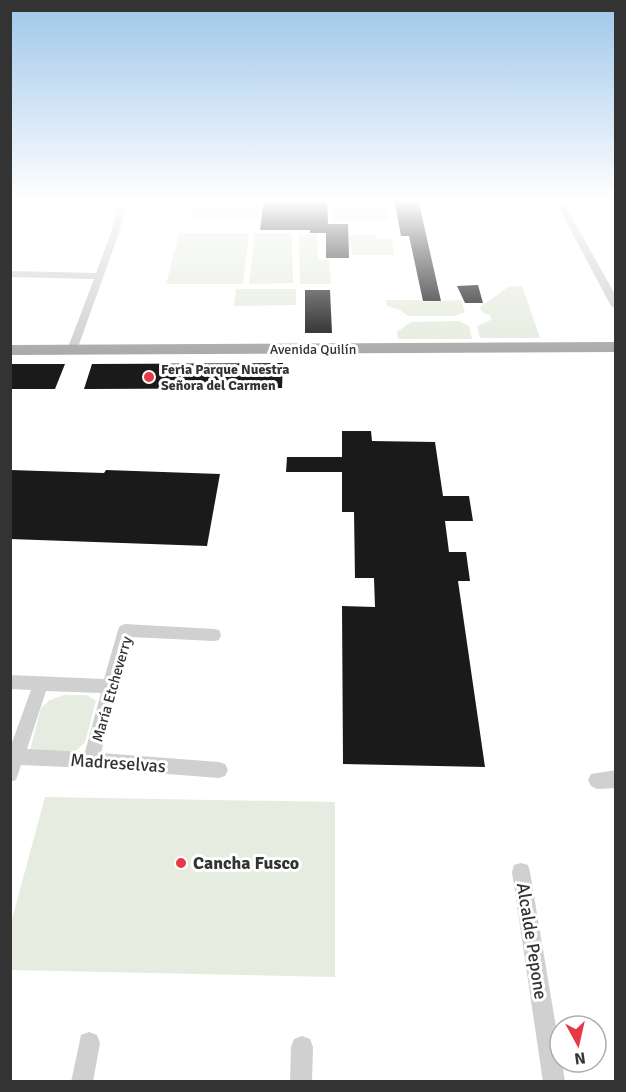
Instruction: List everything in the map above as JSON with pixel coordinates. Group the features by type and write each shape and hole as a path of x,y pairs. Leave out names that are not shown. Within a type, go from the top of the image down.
{"main road":[{"name":"Avenida Quilín","path":"10,350 615,347"}],"street":[{"path":"72,350 108,250"},
{"path":"585,250 615,306"},
{"path":"10,274 99,276"},
{"name":"María Etcheverry","path":"91,760 125,630 214,635"},
{"path":"10,682 111,686"},
{"path":"10,774 41,683"},
{"name":"Madreselvas","path":"16,757 219,770"},
{"path":"597,780 615,779"},
{"name":"Alcalde Pepone","path":"521,872 554,1082"},
{"path":"82,1082 89,1042"},
{"path":"301,1082 302,1047"}],"shaded area":[{"path":"175,250 247,250 243,284 166,284"},
{"path":"253,250 292,250 293,283 249,284"},
{"path":"299,250 318,250 318,259 329,260 331,284 300,284"},
{"path":"351,250 393,250 394,255 352,255"},
{"path":"522,286 540,338 480,338 477,326 491,320 490,315 483,313 480,307 508,287"},
{"path":"236,289 296,289 296,305 234,306"},
{"path":"386,300 421,300 422,302 461,300 465,312 455,316 408,316 400,310 387,306"},
{"path":"459,321 469,326 472,339 398,339 397,332 411,322"},
{"path":"64,695 87,695 96,701 85,742 73,754 30,750 41,708 50,700"},
{"name":"Cancha Fusco","path":"45,797 335,802 335,977 11,970 11,923"}],"building":[{"path":"326,250 349,250 349,258 326,258"},
{"path":"412,250 429,250 441,301 423,301"},
{"path":"478,285 483,303 465,303 457,286"},
{"path":"305,290 330,290 332,333 305,333"},
{"path":"283,363 282,388 84,389 92,364"},
{"path":"10,364 65,364 55,389 10,389"},
{"path":"342,431 371,431 372,441 435,442 443,496 469,496 473,521 445,521 449,552 466,552 470,581 458,581 485,767 343,764 342,606 375,607 374,578 355,578 354,512 342,512 342,472 286,472 287,457 342,457"},
{"path":"10,470 104,473 106,470 220,474 207,546 10,539"}],"place":[{"name":"Feria Parque Nuestra Señora del Carmen","path":"149,377"},
{"name":"Cancha Fusco","path":"181,863"}]}
